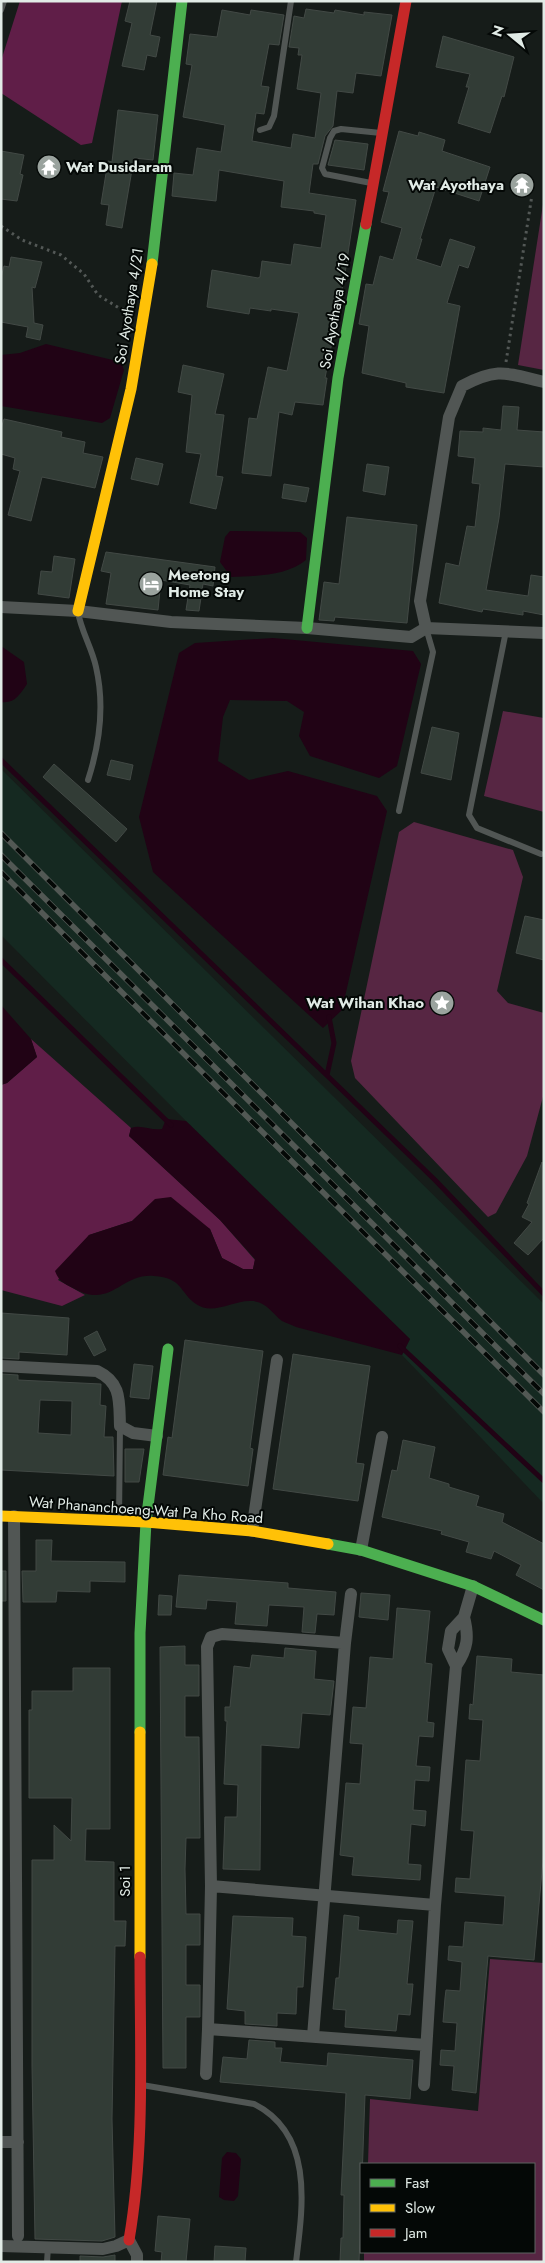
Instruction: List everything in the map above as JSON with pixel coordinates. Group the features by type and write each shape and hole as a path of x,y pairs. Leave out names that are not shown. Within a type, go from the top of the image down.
{"street":[{"name":"Soi Ayothaya 4/21","path":"78,611 122,432 144,314 182,1"},
{"name":"Soi Ayothaya 4/19","path":"307,628 338,378 406,1"},
{"path":"426,628 420,601 449,417 462,386 484,374 504,372 544,382"},
{"path":"1,607 78,611 171,622 307,628 411,637 426,628 544,633"},
{"name":"Soi 1","path":"129,2240 136,2200 140,2085 140,1633 146,1522 168,1349"},
{"path":"252,1531 277,1360"},
{"path":"1,1366 97,1371 111,1378 119,1395 120,1426 133,1433 157,1436"},
{"path":"361,1550 382,1437"},
{"path":"8,1516 18,2236"},
{"name":"Wat Phananchoeng-Wat Pa Kho Road","path":"8,1516 146,1522 252,1531 361,1550 473,1586 544,1620"},
{"path":"456,1666 448,1649 451,1631 464,1617 473,1586"},
{"path":"313,2036 345,1644 351,1594"},
{"path":"424,2085 435,1905 456,1666 466,1651 468,1634 464,1617"},
{"path":"206,2074 211,1886 207,1647 211,1637 222,1634 345,1644"},
{"path":"211,1886 325,1894 435,1905"},
{"path":"208,2029 426,2045"},
{"path":"1,2142 18,2142"},
{"path":"1,2246 103,2248 116,2246 129,2240 137,2254 137,2262"}],"lane":[{"path":"1,10 4,1"},
{"path":"260,130 269,127 274,116 291,1"},
{"path":"373,183 333,177 325,174 322,168 330,138 334,132 341,129 382,133"},
{"path":"78,611 96,667 102,714 95,759 88,780"},
{"path":"400,811 433,652 426,628"},
{"path":"506,630 469,816 476,828 541,854"},
{"path":"119,1521 120,1426"},
{"path":"140,2085 254,2104 270,2112 281,2124 298,2160 302,2182 302,2212 296,2262"},
{"path":"47,2262 48,2247"}],"path":[{"path":"504,372 532,195"},
{"path":"1,226 22,240 61,255 84,274 98,295 119,308 144,314"}],"shaded area":[{"path":"20,1 122,1 92,143 81,145 1,93 1,61"},
{"path":"544,198 544,370 518,365"},
{"path":"46,344 121,362 124,370 110,418 102,423 1,406 1,355 20,353"},
{"path":"230,531 300,532 307,538 306,560 280,572 231,577 220,562 225,537"},
{"path":"273,638 413,651 421,664 397,766 379,778 310,756 299,736 304,712 287,701 230,700 223,717 218,761 249,780 288,771 377,796 387,811 342,1010 323,1028 153,872 139,817 179,653 195,643"},
{"path":"1,646 24,662 27,684 17,698 6,702 1,702"},
{"path":"503,711 544,718 544,812 484,796"},
{"path":"1,769 544,1304 544,1504 402,1355 410,1339 186,1121 1,935"},
{"path":"414,822 513,850 523,877 497,991 508,1003 544,1013 544,1093 527,1156 496,1213 488,1217 355,1078 351,1061 399,832"},
{"path":"1,1005 31,1039 37,1057 7,1083 1,1085"},
{"path":"31,1039 131,1128 129,1136 220,1220 255,1260 253,1269 243,1269 222,1258 210,1229 156,1199 132,1221 89,1235 58,1280 85,1295 62,1306 1,1290 1,1085 7,1083 37,1057"},
{"path":"166,1119 186,1121 410,1339 402,1355 296,1327 282,1321 261,1303 244,1301 216,1308 203,1307 196,1304 176,1283 163,1277 142,1277 107,1293 97,1295 86,1294 67,1285 60,1279 55,1271 89,1235 132,1221 155,1199 171,1197 210,1229 222,1258 243,1269 253,1269 255,1259 220,1220 129,1136 131,1128 135,1127 162,1129"},
{"path":"490,1959 544,1963 544,2262 364,2262 364,2253 535,2253 535,2163 368,2163 370,2099 478,2111"},
{"path":"227,2152 236,2153 241,2159 238,2196 234,2201 224,2200 219,2197 222,2158"}],"building":[{"path":"130,1 157,1 150,35 160,37 156,57 147,55 144,70 122,66 132,23 125,21"},
{"path":"306,9 334,13 335,10 364,15 364,12 392,15 381,76 356,73 353,93 337,91 333,126 325,136 318,164 313,164 309,193 356,200 344,280 325,378 327,378 323,405 295,402 292,415 279,412 271,476 242,473 249,418 257,419 268,367 287,371 299,313 250,308 249,314 207,307 212,270 258,278 260,277 262,261 291,265 294,244 321,248 326,215 314,213 314,211 281,207 284,181 219,170 216,201 172,196 174,173 193,175 197,148 221,152 225,125 183,117 192,65 186,64 190,34 217,37 222,10 250,15 251,10 284,15 279,45 269,44 261,86 269,87 264,114 256,113 252,141 291,148 293,134 315,138 321,93 297,89 302,55 298,55 299,48 289,47 294,16 304,18"},
{"path":"443,36 514,57 504,97 502,96 490,133 458,123 469,87 466,87 470,74 436,67"},
{"path":"118,110 158,115 153,160 134,158 122,228 106,225 109,205 101,204 108,161 112,162"},
{"path":"399,131 418,136 419,132 445,140 442,151 490,167 479,201 436,187 420,239 422,239 416,259 441,267 450,239 475,247 468,268 459,265 447,303 460,306 444,393 406,387 406,383 362,373 369,326 359,324 366,284 373,285 380,256 393,260 402,228 381,222 389,192 383,191"},
{"path":"335,140 368,144 364,170 328,165"},
{"path":"1,151 24,155 20,174 23,175 17,201 1,199"},
{"path":"11,257 42,262 35,288 32,287 34,323 43,325 40,340 26,337 28,327 1,322 1,278 4,266 9,267"},
{"path":"183,365 224,374 215,414 224,415 216,476 223,477 216,509 190,503 201,454 186,452 192,395 178,392"},
{"path":"503,406 519,407 517,430 544,432 544,467 505,464 499,518 486,590 528,596 531,575 544,577 544,615 523,611 523,615 483,609 482,612 439,603 446,563 459,566 467,526 475,527 480,484 472,483 475,458 458,456 460,431 483,432 483,428 501,430"},
{"path":"4,419 62,432 61,437 85,442 83,453 103,457 95,488 42,477 31,521 8,515 20,471 13,469 15,458 1,454 1,429"},
{"path":"136,458 163,464 158,485 131,479"},
{"path":"367,464 389,467 385,495 363,491"},
{"path":"284,484 309,488 306,502 282,498"},
{"path":"347,517 417,525 407,623 335,617 334,621 319,620 324,582 339,584"},
{"path":"106,552 215,567 213,586 203,584 199,611 186,610 190,585 161,580 158,610 106,604 111,573 101,571"},
{"path":"54,556 75,559 69,598 38,594 41,571 52,572"},
{"path":"432,727 459,733 451,780 421,773"},
{"path":"111,760 133,765 130,780 107,775"},
{"path":"54,764 127,829 116,842 43,777"},
{"path":"525,916 544,920 544,960 516,953"},
{"path":"443,993 450,996 453,1003 450,1010 443,1013 436,1010 433,1003 436,996"},
{"path":"542,1162 544,1238 528,1255 514,1243 532,1222 522,1217 529,1204 527,1203"},
{"path":"1,1313 69,1318 67,1355 19,1352 19,1359 1,1358"},
{"path":"97,1331 106,1350 94,1356 84,1338"},
{"path":"185,1340 263,1351 250,1448 253,1449 248,1486 163,1475 168,1437 172,1438"},
{"path":"293,1354 370,1366 356,1463 364,1464 358,1501 273,1489"},
{"path":"134,1364 153,1366 149,1399 130,1397"},
{"path":"1,1374 18,1375 18,1380 101,1384 100,1405 106,1406 104,1437 113,1437 114,1476 1,1470","holes":["40,1400 72,1401 71,1435 38,1433"]},
{"path":"403,1440 435,1447 429,1478 449,1484 449,1487 479,1496 476,1506 504,1514 502,1522 544,1544 544,1590 516,1575 521,1565 494,1551 491,1559 466,1552 469,1542 441,1534 442,1531 382,1517 392,1470 397,1471"},
{"path":"125,1449 144,1449 139,1482 125,1482"},
{"path":"36,1540 52,1540 51,1561 125,1562 125,1582 90,1581 90,1592 57,1591 56,1602 23,1602 22,1571 36,1571"},
{"path":"1,1571 6,1571 6,1601 1,1601"},
{"path":"179,1575 288,1583 288,1588 336,1592 334,1615 317,1614 315,1633 302,1632 304,1607 269,1605 267,1626 235,1624 237,1602 207,1600 206,1609 176,1607"},
{"path":"361,1593 390,1595 388,1620 359,1617"},
{"path":"159,1595 172,1596 171,1615 158,1615"},
{"path":"397,1608 430,1611 425,1663 432,1664 427,1722 434,1723 433,1737 419,1736 416,1766 430,1767 429,1781 415,1780 413,1810 426,1811 425,1826 411,1824 408,1864 421,1865 420,1880 352,1875 354,1857 340,1855 346,1783 360,1784 363,1744 350,1743 353,1707 366,1708 370,1657 393,1659"},
{"path":"185,1646 185,1665 199,1665 199,1696 185,1696 185,1737 199,1737 200,1838 186,1838 185,1869 186,1914 200,1914 200,1945 186,1945 186,1985 200,1985 200,2017 186,2017 186,2068 163,2068 160,1647"},
{"path":"285,1648 316,1651 314,1679 334,1681 330,1715 302,1713 299,1748 261,1745 260,1870 223,1869 225,1817 237,1817 238,1785 224,1784 227,1721 225,1721 225,1707 230,1707 234,1666 250,1668 252,1655 284,1658"},
{"path":"477,1656 512,1659 511,1672 544,1675 544,1849 534,1960 488,1956 476,2093 452,2090 454,2066 440,2065 441,2050 455,2051 457,2023 443,2022 446,1990 460,1991 462,1962 448,1960 449,1946 463,1947 465,1922 503,1925 505,1896 455,1892 456,1878 470,1879 474,1831 461,1830 466,1760 480,1761 483,1720 469,1719 470,1704 473,1705"},
{"path":"73,1668 110,1668 110,1829 86,1829 85,1861 114,1862 114,1921 126,1921 125,1946 115,1946 112,2119 115,2237 102,2241 35,2239 32,2066 32,1860 54,1860 54,1825 71,1841 72,1798 29,1798 29,1710 32,1710 32,1691 73,1691"},
{"path":"344,1915 359,1917 358,1930 397,1934 398,1920 413,1921 407,1984 413,1984 410,2015 398,2014 396,2031 345,2027 346,2010 333,2009 336,1978 339,1978"},
{"path":"233,1916 293,1918 292,1936 306,1937 303,1987 297,1987 296,2014 277,2013 277,2026 245,2024 245,2011 227,2009"},
{"path":"249,2040 275,2042 275,2048 282,2048 280,2062 327,2066 328,2053 413,2060 410,2099 365,2095 363,2163 360,2163 359,2262 340,2262 341,2238 343,2238 344,2195 341,2195 346,2093 220,2082 223,2057 247,2059"},
{"path":"158,2216 190,2219 186,2262 161,2262 162,2252 155,2251"},
{"path":"215,2246 246,2248 245,2262 214,2262"},
{"path":"115,2255 115,2262 80,2262 80,2256 103,2257"}],"waterway":[{"path":"1,760 435,1180 544,1294"},
{"path":"1,960 171,1125"},
{"path":"327,1075 334,1043 329,1017"},
{"path":"400,1346 544,1481"}],"railway":[{"path":"1,833 544,1375"},
{"path":"1,855 544,1394"},
{"path":"1,872 544,1412"}],"traffic: fast":[{"path":"152,264 182,1"},
{"path":"307,628 338,378 366,224"},
{"path":"140,1732 140,1633 146,1522 168,1349"},
{"path":"328,1544 361,1550 473,1586 544,1620"}],"traffic: slow":[{"path":"78,611 131,389 152,264"},
{"path":"1,1516 146,1522 252,1531 328,1544"},
{"path":"140,1732 140,1957"}],"traffic: jam":[{"path":"366,224 406,1"},
{"path":"129,2240 140,2134 140,1957"}],"place":[{"name":"Wat Dusidaram","path":"49,167"},
{"name":"Wat Ayothaya","path":"522,185"},
{"name":"Meetong Home Stay","path":"151,584"},
{"name":"Wat Wihan Khao","path":"442,1003"}]}
